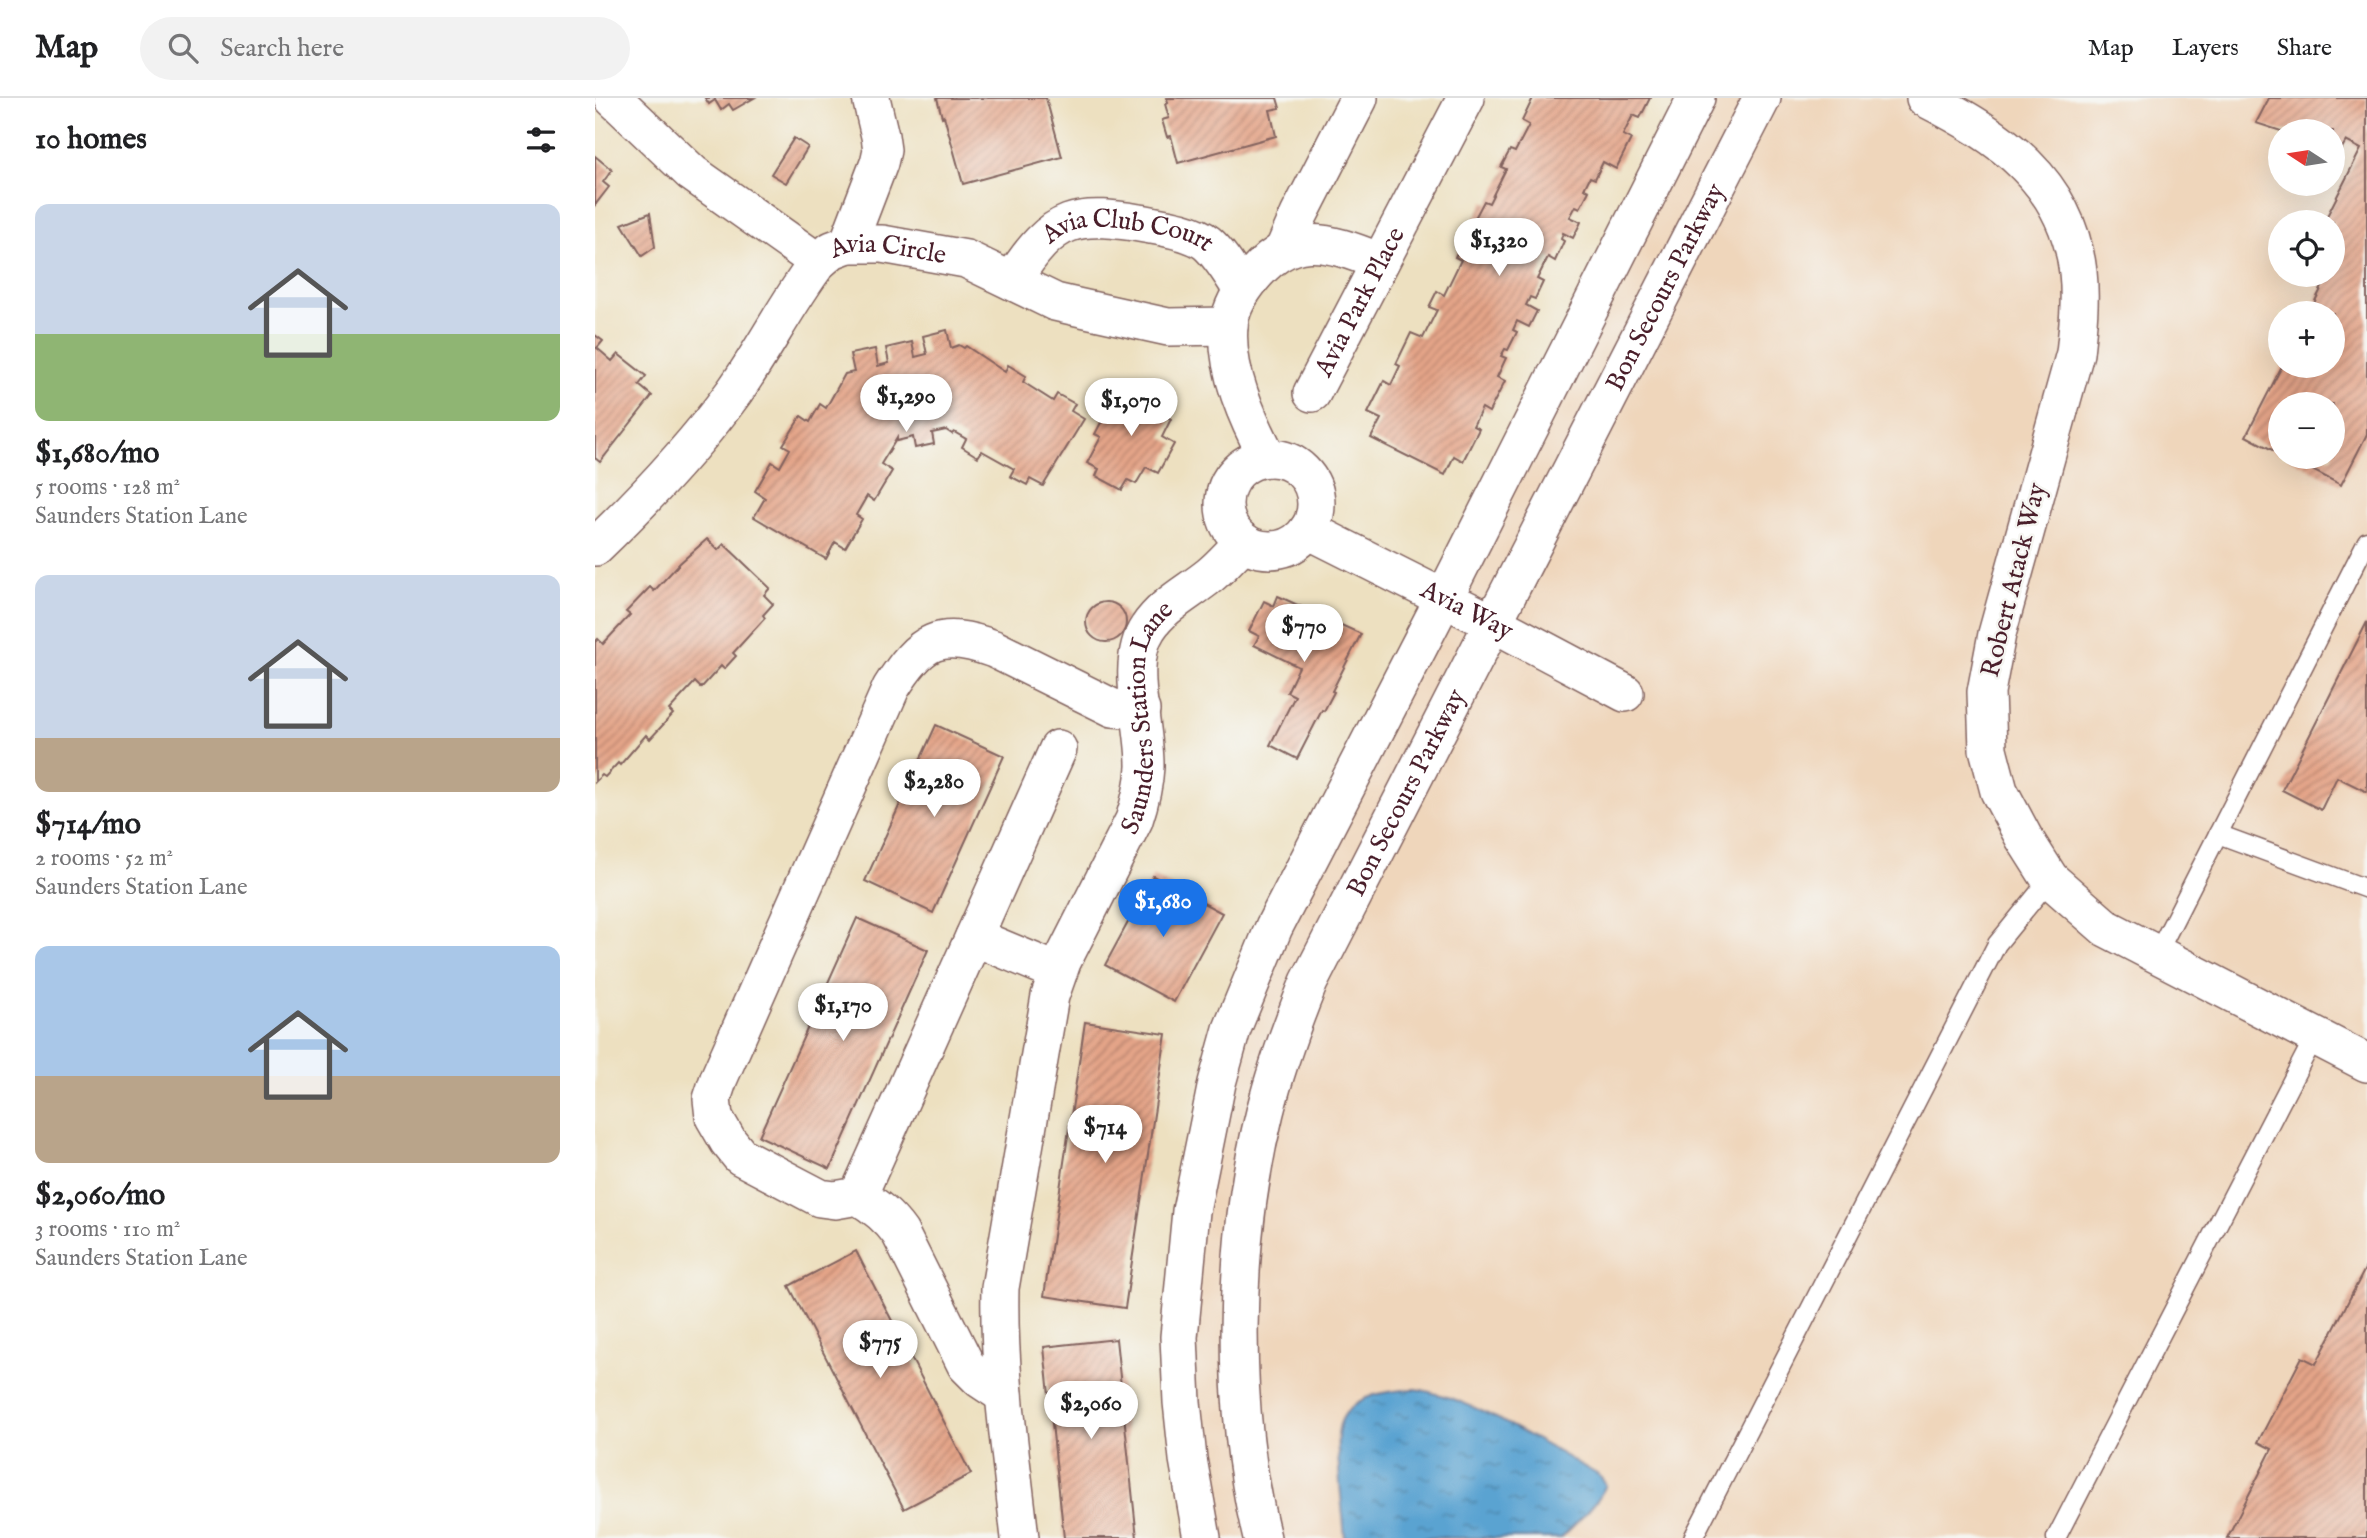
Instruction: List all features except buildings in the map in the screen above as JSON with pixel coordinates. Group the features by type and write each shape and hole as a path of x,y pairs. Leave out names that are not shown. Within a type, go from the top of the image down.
{"street":[{"path":"613,98 692,173 833,253 879,163 882,150 871,98"},
{"path":"1268,458 1242,403 1234,373 1229,326 1234,307 1243,290 1257,272 1285,247 1359,98"},
{"name":"Avia Park Place","path":"1312,393 1465,98"},
{"name":"Bon Secours Parkway","path":"1202,1538 1188,1459 1179,1337 1191,1210 1217,1083 1232,1029 1274,927 1444,598 1696,98"},
{"name":"Bon Secours Parkway","path":"1262,1538 1251,1482 1240,1358 1241,1271 1249,1202 1265,1114 1288,1036 1309,982 1762,98"},
{"name":"Robert Atack Way","path":"1925,98 1994,137 2036,173 2055,202 2071,238 2078,272 2079,312 2075,353 1997,634 1986,692 1988,749 1999,791 2024,838 2050,878 2106,928 2367,1063"},
{"name":"Avia Club Court","path":"1012,281 1041,240 1059,226 1079,219 1097,218 1161,227 1187,234 1206,243 1243,290"},
{"path":"1285,247 1310,243 1328,244 1350,249 1380,262"},
{"name":"Avia Circle","path":"600,534 686,453 735,391 833,253 882,244 966,259 1055,302 1168,327 1229,326"},
{"path":"1268,458 1282,459 1296,465 1310,481 1317,502 1308,530 1290,546 1278,549 1266,550 1244,542 1233,532 1224,506 1226,491 1232,478 1241,468 1268,458"},
{"name":"Avia Way","path":"1308,530 1625,693"},
{"name":"Saunders Station Lane","path":"1020,1538 1003,1395 1000,1289 1050,996 1058,972 1139,805 1145,766 1137,666 1145,632 1155,618 1212,574 1244,542"},
{"path":"1003,1395 966,1365 900,1233 878,1207 858,1196 835,1200 820,1198 740,1156 728,1142 714,1117 712,1099 724,1066 891,688 908,662 922,648 941,640 960,639 994,649 1113,708 1141,710"},
{"path":"858,1196 1058,749"},
{"path":"974,937 1058,972"}],"lane":[{"path":"2157,954 2367,541"},
{"path":"2218,834 2367,889"},
{"path":"1693,1538 1997,944 2050,878"},
{"path":"2056,1538 2315,1036"}],"shaded area":[{"path":"1698,98 2367,98 2367,1538 1208,1538 1180,1339 1239,1008"}],"water":[{"path":"1415,1389 1458,1401 1504,1422 1600,1476 1606,1485 1602,1493 1561,1538 1345,1538 1338,1451 1340,1424 1345,1414 1361,1400 1382,1393"}]}
